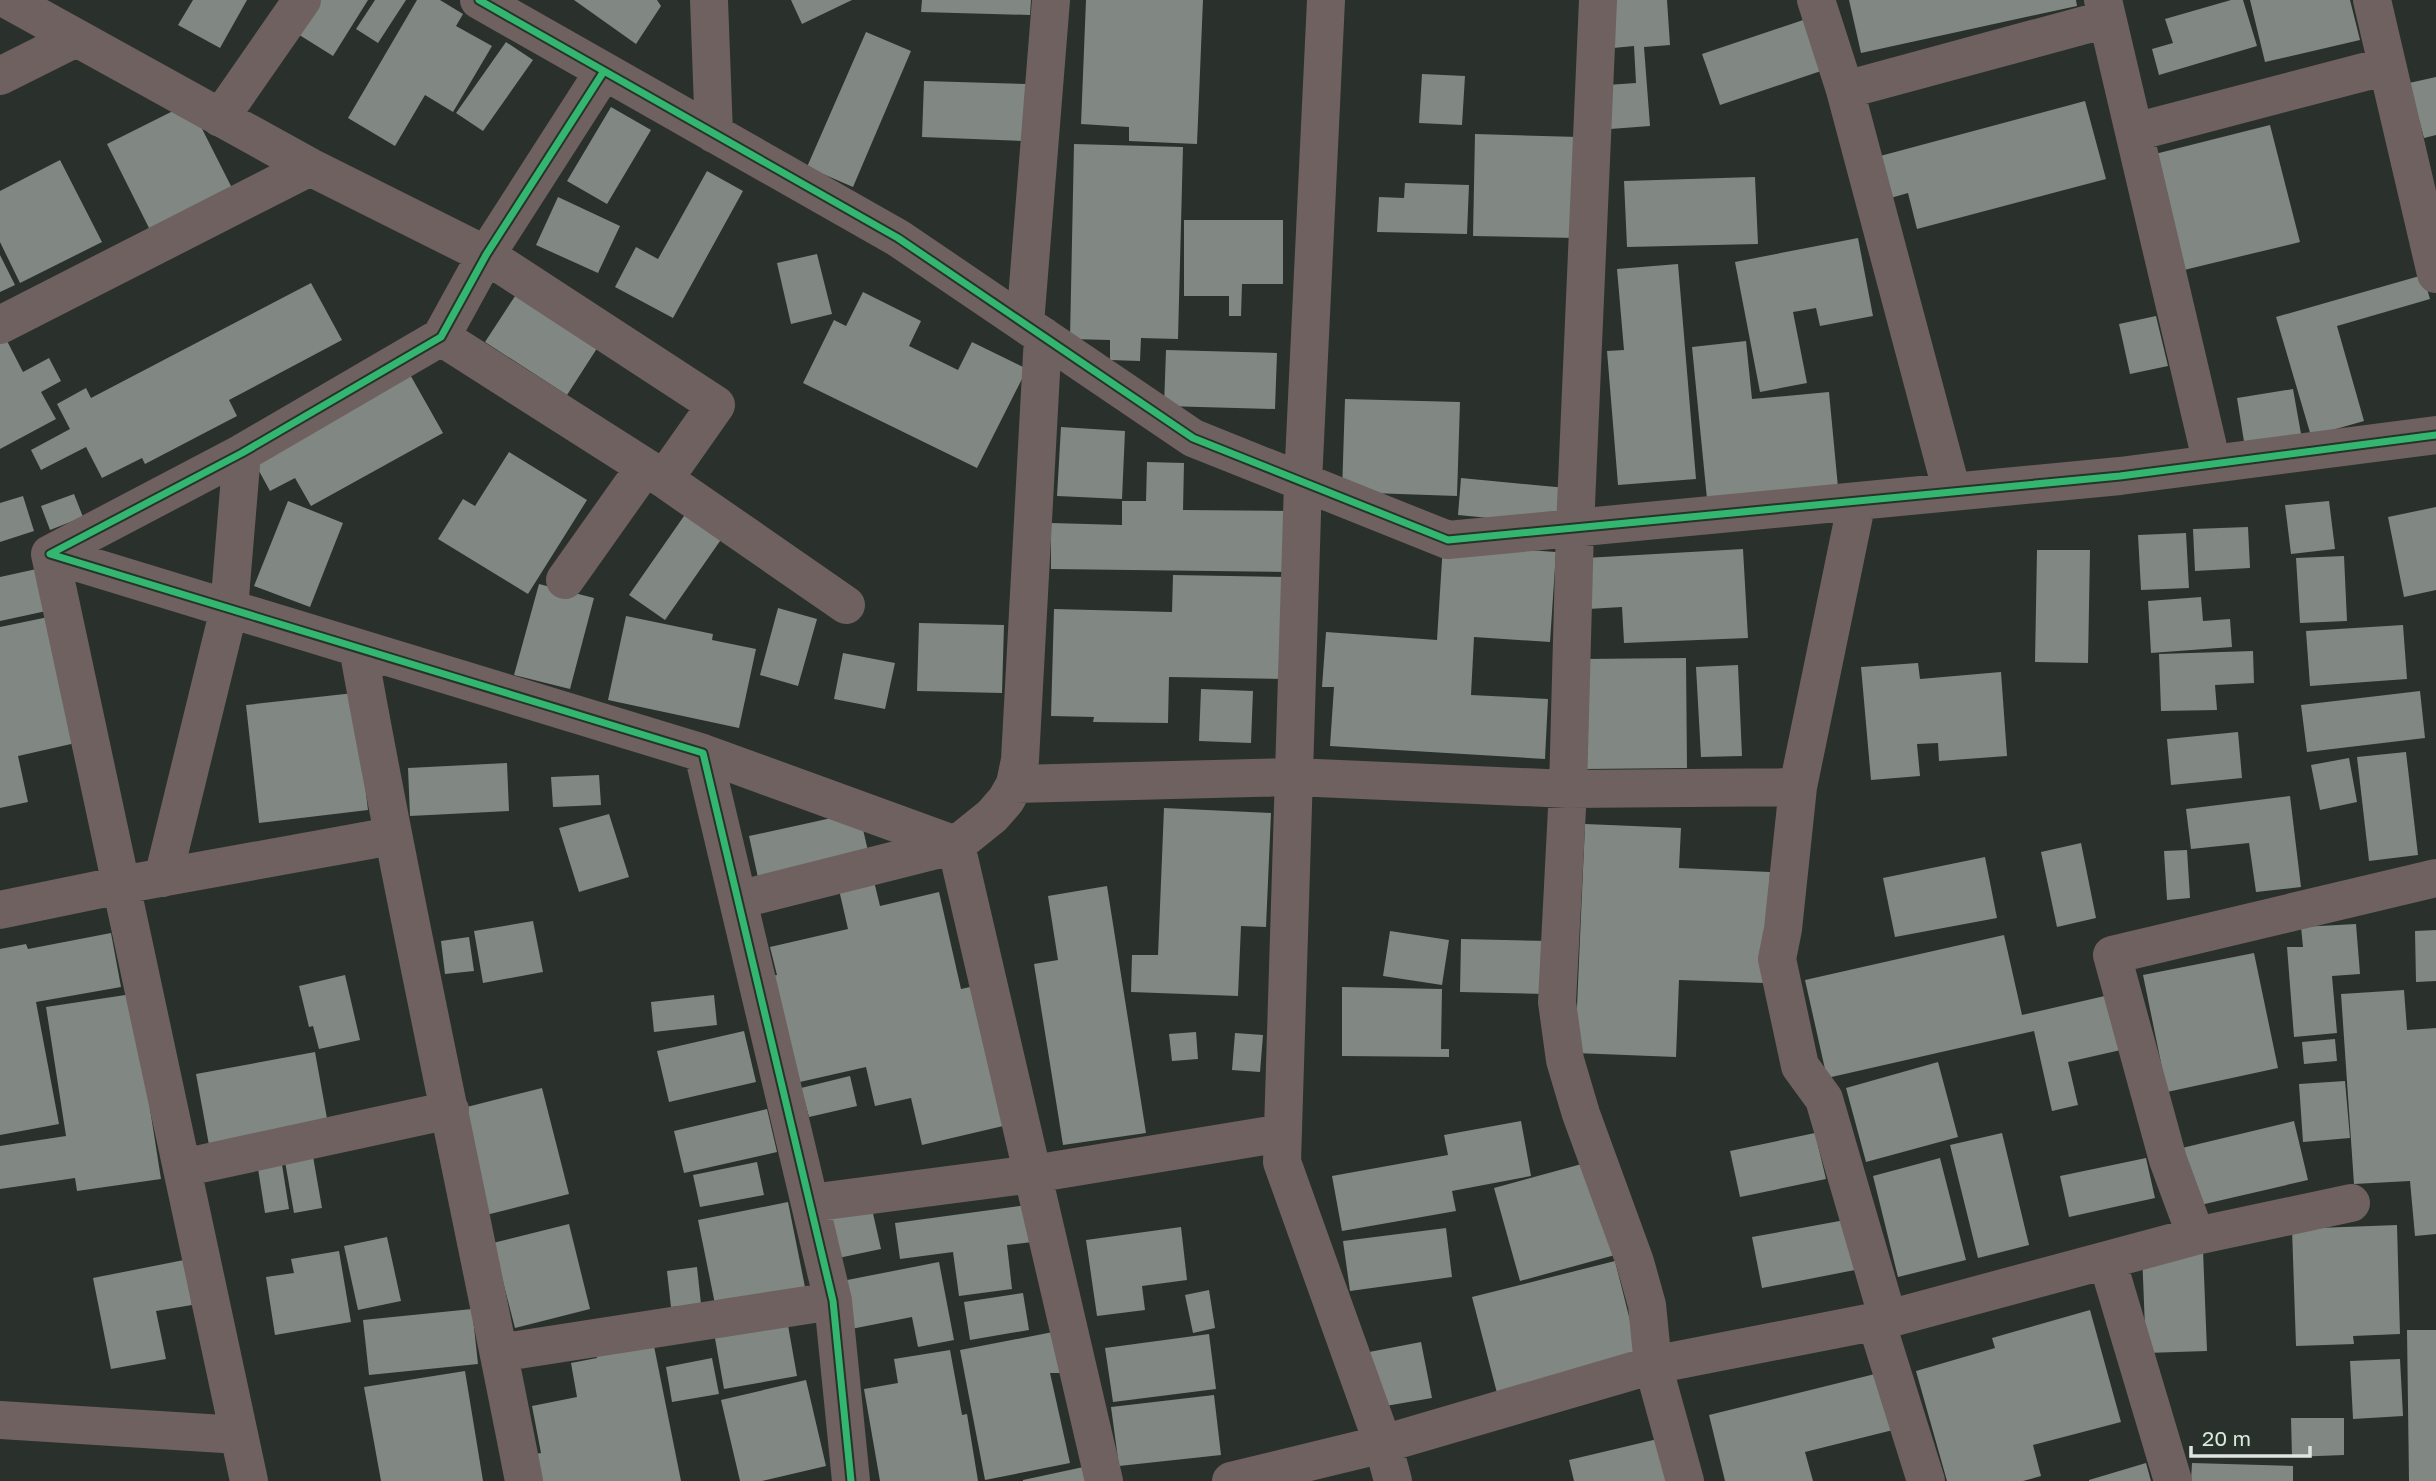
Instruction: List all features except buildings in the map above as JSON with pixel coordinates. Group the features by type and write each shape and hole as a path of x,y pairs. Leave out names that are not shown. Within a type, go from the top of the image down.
{"street":[{"path":"8,0 310,167 486,256 716,405 654,473 565,580"},
{"path":"220,118 302,0"},
{"path":"479,0 898,238 1192,438 1448,540 2120,476 2436,435"},
{"path":"709,0 714,134"},
{"path":"738,900 956,845 992,816 1016,784 1020,760 1034,330 1051,0"},
{"path":"1326,0 1303,482 1282,1162 1383,1444 1393,1481"},
{"path":"1598,0 1575,528 1568,789 1557,1002 1565,1060 1581,1114 1635,1262 1647,1305 1653,1365 1685,1481"},
{"path":"1816,0 1845,90 1952,492"},
{"path":"2372,0 2387,66 2424,168 2436,274"},
{"path":"1845,90 2105,9 2212,464"},
{"path":"0,76 76,38"},
{"path":"2135,132 2387,66"},
{"path":"50,554 242,453 441,337 486,256 604,71"},
{"path":"0,325 310,167"},
{"path":"441,337 654,473 846,605"},
{"path":"163,878 229,609 242,453"},
{"path":"1857,501 1798,787 1783,929 1777,959 1800,1066 1824,1099 1926,1481"},
{"path":"50,554 703,753 956,845"},
{"path":"50,554 249,1481"},
{"path":"358,648 392,836 524,1481"},
{"path":"703,753 833,1301 851,1481"},
{"path":"1016,784 1294,777 1568,789 1798,787"},
{"path":"0,910 121,885 392,836"},
{"path":"956,845 1104,1481"},
{"path":"2196,1236 2168,1160 2112,955 2436,877"},
{"path":"182,1168 450,1110"},
{"path":"810,1203 1033,1174 1283,1133"},
{"path":"1231,1481 1383,1444 1653,1365 1882,1320 2196,1236 2351,1203"},
{"path":"2107,1260 2173,1481"},
{"path":"499,1353 833,1301"},
{"path":"0,1420 239,1435"}],"cycle path":[{"path":"479,0 898,238 1193,438 1448,540 2120,476 2436,435"},
{"path":"604,71 486,255 441,337 242,453 50,554 703,753 833,1301 851,1481"}]}
